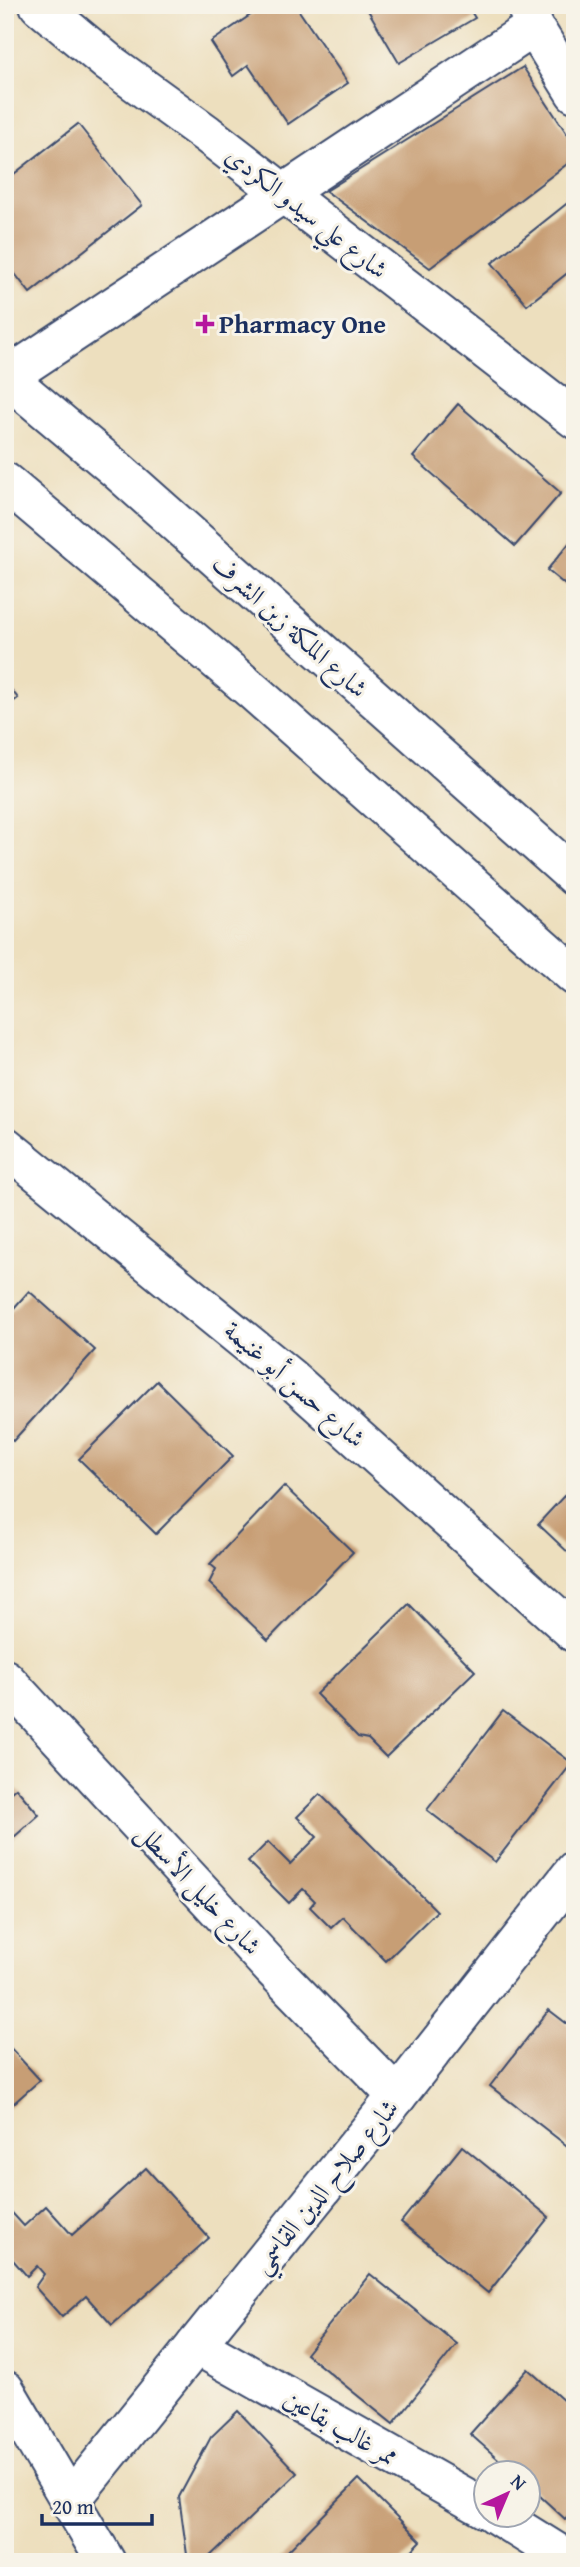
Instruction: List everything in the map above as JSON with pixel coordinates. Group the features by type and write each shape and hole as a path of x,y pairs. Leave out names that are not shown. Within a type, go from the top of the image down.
{"street":[{"name":"شارع علي سيدو الكردي","path":"39,5 109,63 575,419"},
{"path":"6,377 283,194 530,16 575,93"},
{"name":"شارع الملكة زين الشرف","path":"6,377 117,470 575,877"},
{"path":"5,482 254,692 575,976"},
{"name":"شارع حسن أبو غنيمة","path":"5,1146 289,1377 575,1633"},
{"name":"شارع خليل الأسطل","path":"5,1679 272,1968 397,2096"},
{"name":"شارع صلاح الدين القاسمي","path":"71,2500 397,2096 575,1870"},
{"name":"ممر غالب بقاعين","path":"196,2345 472,2502"},
{"path":"5,2390 106,2562"},
{"path":"516,2528 572,2562"}],"building":[{"path":"265,5 295,5 348,83 288,124 248,65 233,76 211,42"},
{"path":"365,5 467,5 475,18 399,63"},
{"path":"523,67 575,146 575,158 430,268 326,191"},
{"path":"78,124 142,205 30,293 5,261 5,181"},
{"path":"575,197 575,267 527,305 492,263"},
{"path":"458,404 561,493 515,546 413,457"},
{"path":"575,536 575,593 547,570"},
{"path":"5,682 18,698 5,708"},
{"path":"29,1291 95,1350 13,1441 5,1434 5,1318"},
{"path":"157,1381 233,1456 156,1534 79,1459"},
{"path":"575,1484 575,1559 538,1524"},
{"path":"284,1486 353,1552 268,1640 209,1583 216,1569 210,1564"},
{"path":"409,1604 475,1671 386,1757 368,1739 358,1737 316,1694"},
{"path":"503,1711 572,1763 495,1862 427,1810"},
{"path":"16,1788 39,1815 5,1845 5,1797"},
{"path":"320,1794 437,1911 386,1961 343,1917 331,1928 310,1907 315,1901 303,1889 289,1903 248,1862 268,1842 290,1864 317,1837 297,1817"},
{"path":"549,2010 575,2030 575,2152 490,2086"},
{"path":"5,2042 40,2080 5,2111"},
{"path":"462,2146 549,2217 488,2293 401,2222"},
{"path":"146,2168 209,2238 112,2325 86,2296 62,2317 35,2287 44,2274 37,2266 27,2276 5,2251 5,2205 24,2226 46,2206 72,2235"},
{"path":"370,2274 457,2344 393,2424 306,2354"},
{"path":"528,2369 575,2411 575,2508 565,2519 542,2498 542,2458 497,2458 470,2434"},
{"path":"238,2411 297,2473 204,2562 188,2562 179,2497 211,2437"},
{"path":"359,2479 421,2541 401,2562 277,2562"}],"place":[{"name":"Pharmacy One","path":"205,324"}]}
